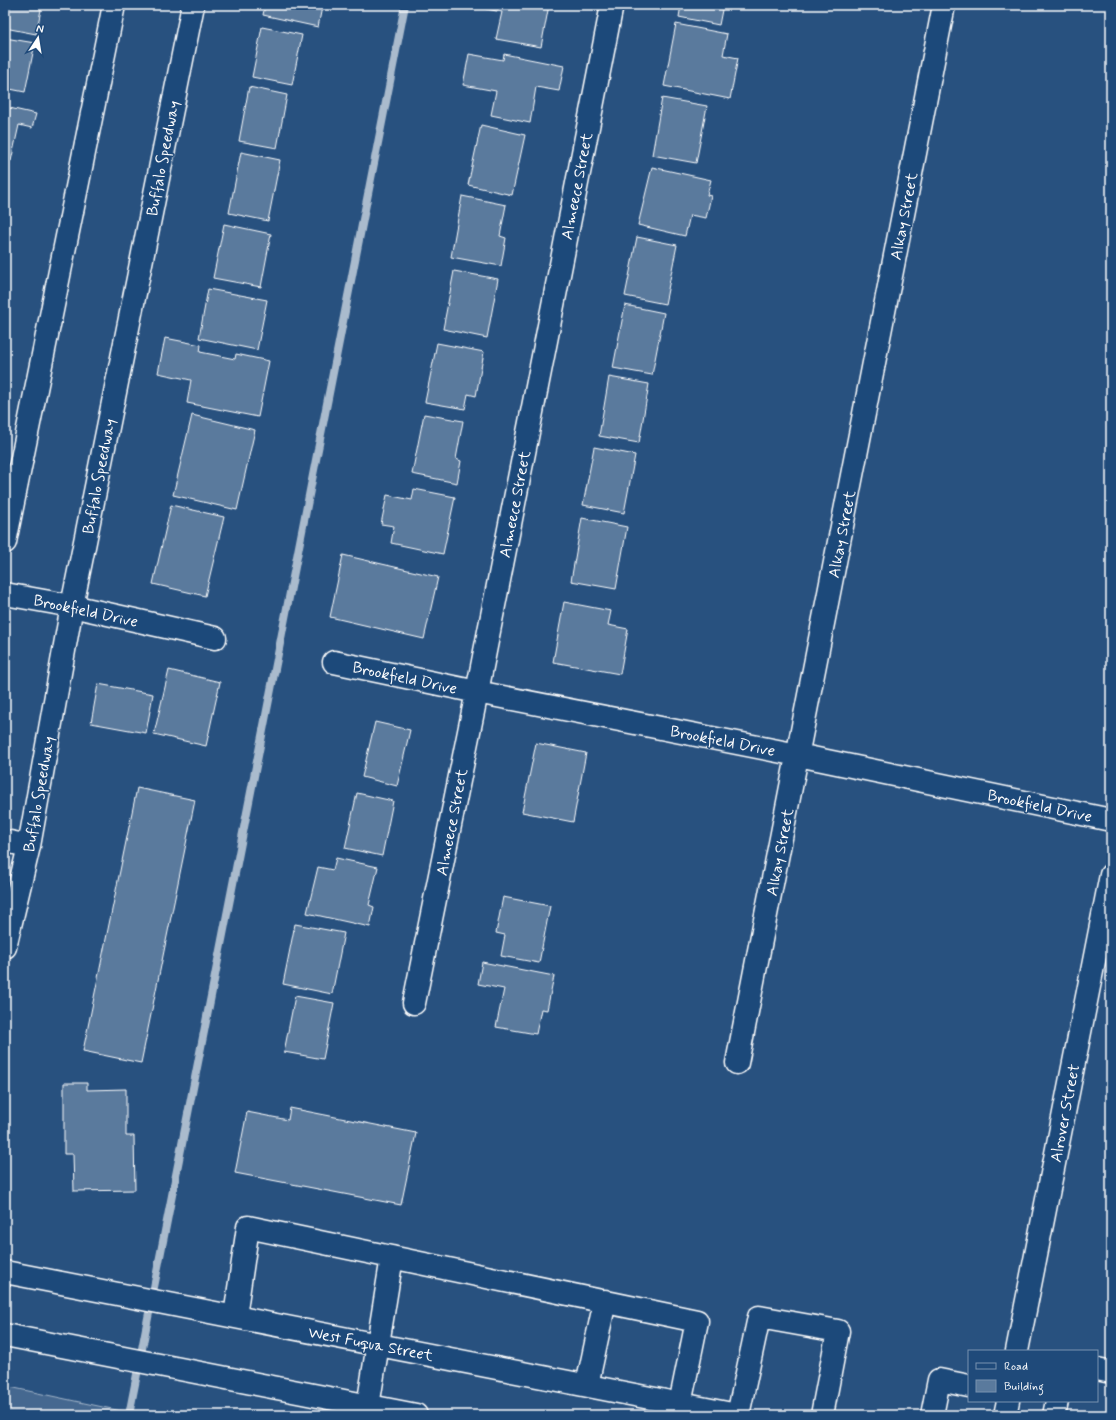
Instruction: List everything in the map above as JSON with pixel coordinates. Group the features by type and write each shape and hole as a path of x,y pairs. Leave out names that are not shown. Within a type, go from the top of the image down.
{"street":[{"path":"5,542 114,5"},
{"name":"Buffalo Speedway","path":"5,947 29,846 72,606 193,5"},
{"name":"Almeece Street","path":"414,1003 477,692 612,5"},
{"name":"Alkay Street","path":"737,1063 944,5"},
{"name":"Brookfield Drive","path":"5,594 72,606 215,638"},
{"name":"Brookfield Drive","path":"334,662 477,692 798,755 1111,820"},
{"path":"5,841 29,846"},
{"name":"Alrover Street","path":"1017,1350 1111,875"},
{"path":"235,1316 248,1227 697,1321 680,1404"},
{"path":"368,1406 392,1257"},
{"name":"West Fuqua Street","path":"5,1272 738,1415"},
{"path":"587,1385 605,1301"},
{"path":"738,1415 759,1317 838,1331 822,1415"},
{"path":"5,1335 416,1415"},
{"path":"1098,1369 1111,1372"},
{"path":"932,1415 939,1380 968,1386"},
{"path":"1005,1415 1008,1402"},
{"path":"1054,1415 1056,1402"}],"shaded area":[{"path":"5,1386 140,1415 5,1415"}],"building":[{"path":"5,5 42,5 36,34 5,28"},
{"path":"265,5 313,5 322,7 318,27 263,15"},
{"path":"487,5 549,5 541,47 496,39 502,12 486,9"},
{"path":"681,5 723,5 719,25 679,17"},
{"path":"676,24 727,34 723,55 738,58 730,99 664,86"},
{"path":"262,27 302,35 292,85 252,77"},
{"path":"5,38 35,43 25,92 5,88"},
{"path":"469,54 503,60 504,54 564,66 559,91 536,87 530,123 491,115 496,91 463,85"},
{"path":"249,87 287,95 277,148 239,141"},
{"path":"662,98 707,106 696,163 652,155"},
{"path":"5,107 36,114 32,128 19,125 11,161 5,160"},
{"path":"481,125 525,135 512,195 468,185"},
{"path":"241,152 280,160 268,221 229,213"},
{"path":"652,167 711,180 707,195 711,196 706,218 690,215 685,236 638,225"},
{"path":"462,196 506,205 500,236 506,238 501,266 451,257"},
{"path":"224,224 271,234 261,287 213,278"},
{"path":"637,237 677,245 665,304 625,296"},
{"path":"454,271 498,279 487,338 443,329"},
{"path":"208,289 267,300 257,350 199,338"},
{"path":"625,305 664,313 652,375 613,368"},
{"path":"165,338 201,345 200,352 235,359 236,354 269,361 258,417 187,403 191,380 158,373"},
{"path":"437,343 484,352 476,396 468,394 465,409 425,402"},
{"path":"609,377 649,384 639,443 599,436"},
{"path":"424,414 463,421 456,459 461,461 457,483 412,474"},
{"path":"192,415 255,430 237,510 173,495"},
{"path":"594,447 635,455 624,513 583,505"},
{"path":"414,489 455,497 443,554 391,543 394,526 381,524 387,495 412,500"},
{"path":"171,505 224,517 205,596 153,584"},
{"path":"582,518 627,527 616,589 571,581"},
{"path":"343,555 438,577 424,639 330,617"},
{"path":"564,602 611,611 608,625 628,629 620,674 553,662"},
{"path":"169,670 220,682 206,746 154,734"},
{"path":"98,684 153,694 146,733 91,723"},
{"path":"375,722 410,730 397,786 362,777"},
{"path":"536,743 586,753 573,822 522,812"},
{"path":"137,788 195,800 141,1063 83,1051"},
{"path":"357,793 393,801 382,856 345,848"},
{"path":"336,858 378,867 369,905 374,907 370,927 307,913 318,867 333,870"},
{"path":"503,897 550,906 539,963 501,956 505,935 496,933"},
{"path":"295,924 344,933 332,994 283,984"},
{"path":"482,962 554,976 547,1010 541,1009 536,1034 496,1027 504,989 478,984"},
{"path":"295,996 334,1003 323,1059 284,1052"},
{"path":"64,1083 87,1083 87,1090 126,1089 126,1136 134,1136 135,1190 74,1191 73,1154 64,1154"},
{"path":"290,1108 416,1133 401,1205 235,1173 247,1112 288,1120"}],"waterway":[{"path":"129,1415 405,5"}]}
